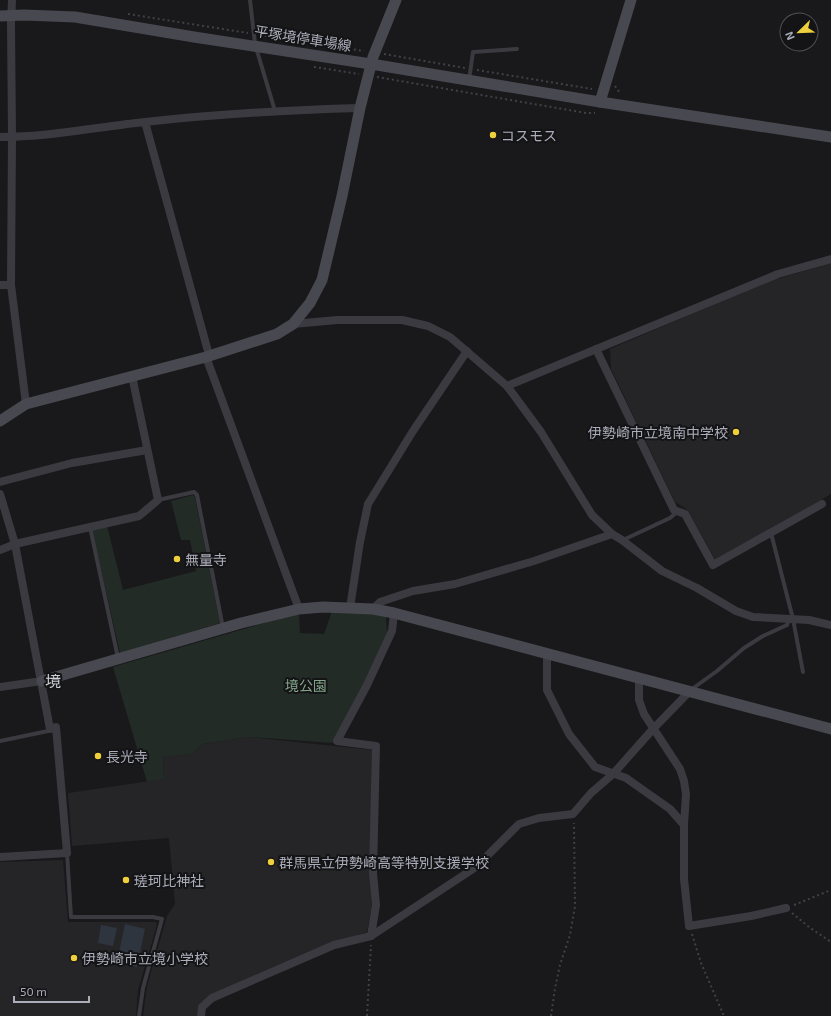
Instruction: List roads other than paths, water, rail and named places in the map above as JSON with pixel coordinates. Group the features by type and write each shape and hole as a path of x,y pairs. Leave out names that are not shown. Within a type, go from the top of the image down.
{"street":[{"path":"12,0 6,16 12,137 11,285 26,404"},
{"path":"0,421 26,404 207,356 277,334 293,324 310,303 322,280 372,57 396,0"},
{"path":"600,102 632,0"},
{"name":"平塚境停車場線","path":"6,16 75,17 600,102 831,137"},
{"path":"0,137 12,137 145,122 275,111 360,108"},
{"path":"145,122 207,356 299,609"},
{"path":"507,386 778,274 831,259"},
{"path":"0,285 11,285"},
{"path":"293,324 337,320 402,320 428,326 450,337 507,386 541,432 592,515 612,534 662,571 697,588 736,611 752,617 809,620 831,625"},
{"path":"596,349 674,510 685,514 713,565 822,504"},
{"path":"350,608 360,542 368,504 413,431 468,351"},
{"path":"0,550 16,544 139,516 158,500 132,376"},
{"path":"0,482 72,462 147,450"},
{"path":"0,494 16,544 50,729 56,727 67,853 0,857"},
{"path":"373,609 380,602 413,591 455,584 534,561 612,534"},
{"path":"0,687 42,681 223,628 299,609 323,606 373,609 394,613 640,677 831,729"},
{"path":"371,936 376,905 373,873 376,746 337,741 367,685 392,631 394,613"},
{"path":"547,654 547,690 568,734 595,767 626,778 670,809 684,825"},
{"path":"640,677 640,700 644,714 680,769 684,781 686,794 684,825 684,879 689,926 751,916 786,908"},
{"path":"201,1016 202,1007 212,998 334,945 371,936 476,867 518,824 539,818 573,814 591,792 613,774 653,729 690,691"}],"lane":[{"path":"250,0 255,46 275,111"},
{"path":"469,80 473,52 517,49"},
{"path":"158,500 194,492 197,495 223,628"},
{"path":"622,540 670,518 678,511"},
{"path":"90,527 118,658"},
{"path":"771,533 803,672"},
{"path":"690,691 744,648 763,636 787,625 791,619"},
{"path":"0,742 48,731 50,729"},
{"path":"67,853 71,917 153,917 162,919 142,988 139,1016"}],"place":[{"name":"コスモス","path":"493,135"},
{"name":"伊勢崎市立境南中学校","path":"736,432"},
{"name":"無量寺","path":"177,559"},
{"name":"長光寺","path":"98,756"},
{"name":"群馬県立伊勢崎高等特別支援学校","path":"271,862"},
{"name":"瑳珂比神社","path":"126,880"},
{"name":"伊勢崎市立境小学校","path":"74,958"}],"district":[{"name":"境","path":"53,680"}],"park label":[{"name":"境公園","path":"306,685"}]}
